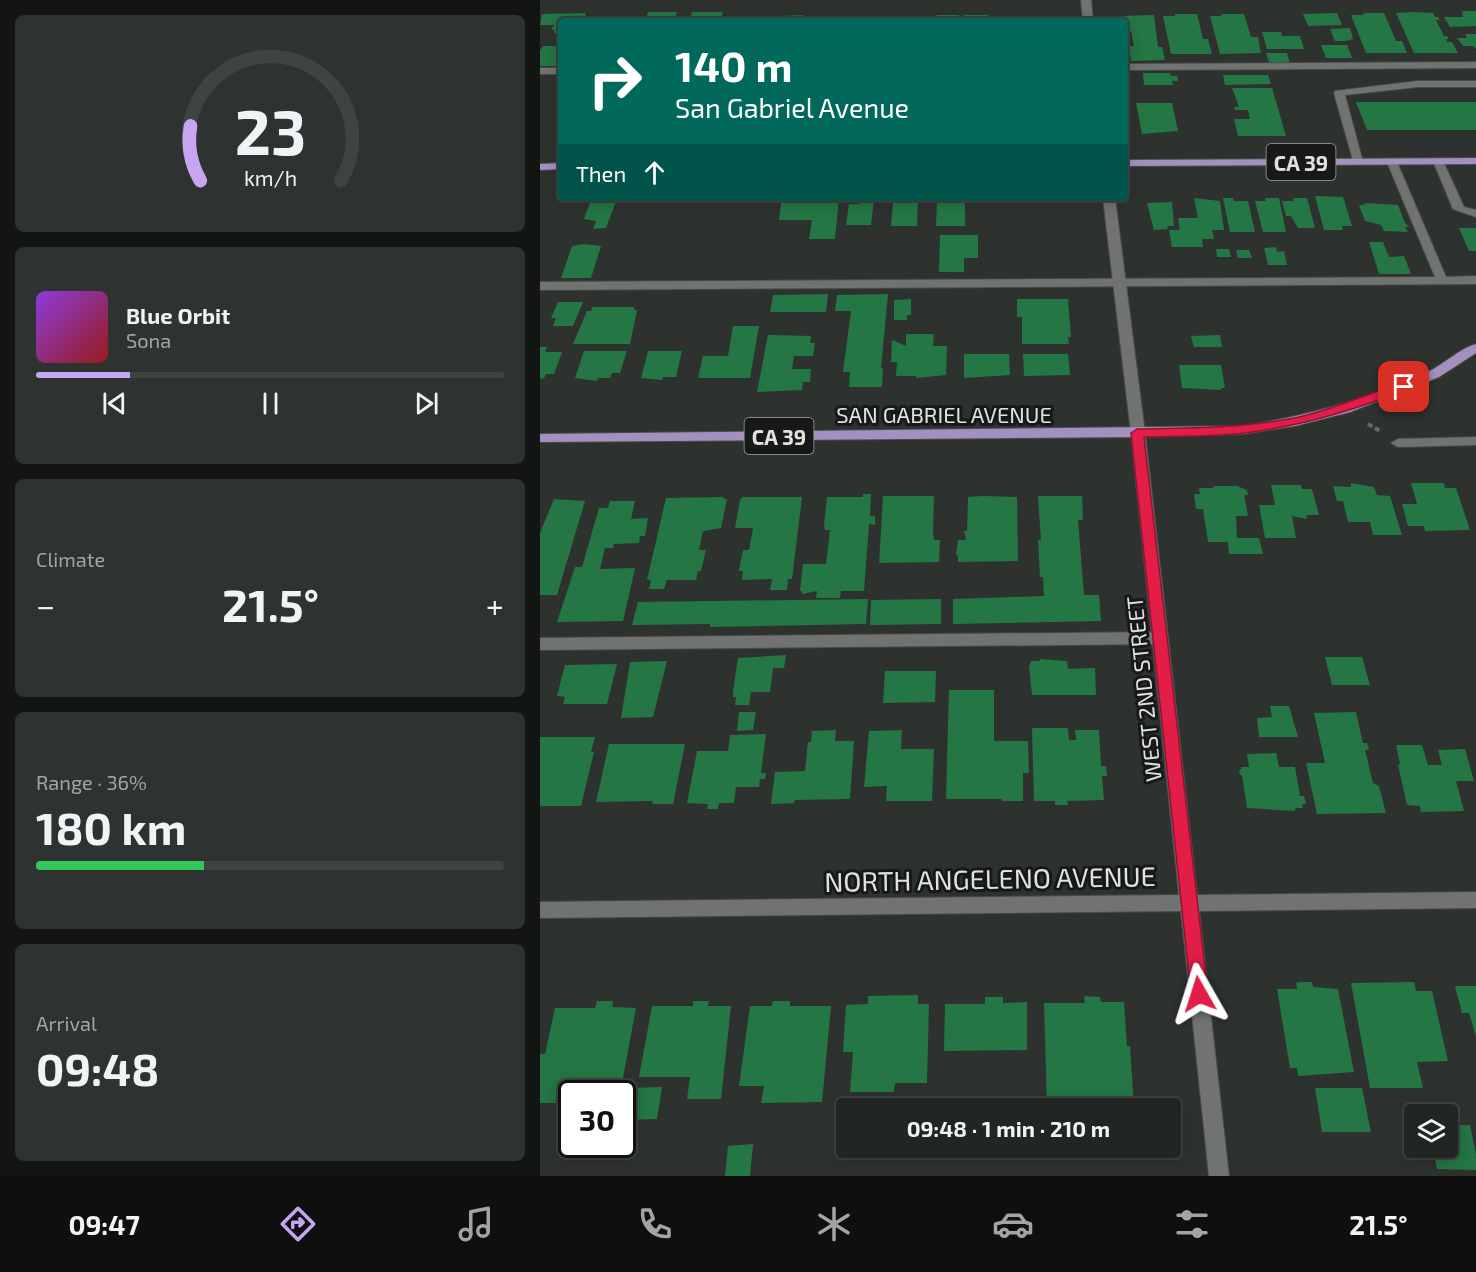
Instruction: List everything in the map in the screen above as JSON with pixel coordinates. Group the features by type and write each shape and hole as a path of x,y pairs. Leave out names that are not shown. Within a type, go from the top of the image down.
{"main road":[{"name":"CA 39","path":"1128,163 1476,161"},
{"path":"540,167 558,166"},
{"name":"CA 39","path":"1345,409 1434,374 1476,348"},
{"name":"SAN GABRIEL AVENUE","path":"540,438 1243,430 1294,422 1345,409"}],"street":[{"path":"1086,0 1088,18"},
{"path":"1128,67 1476,65"},
{"path":"540,72 558,71"},
{"path":"1358,162 1339,93 1418,84 1476,84"},
{"path":"1438,161 1459,209 1476,214"},
{"path":"1392,162 1442,280"},
{"name":"WEST 2ND STREET","path":"1109,201 1219,1176"},
{"path":"540,286 1476,280"},
{"path":"1398,443 1476,441"},
{"path":"540,644 1160,638"},
{"name":"NORTH ANGELENO AVENUE","path":"540,910 1476,900"}],"path":[{"path":"1345,409 1398,443"}],"building":[{"path":"1462,11 1476,11 1476,26 1450,27 1444,17 1463,17"},
{"path":"648,12 677,12 675,18 646,18"},
{"path":"692,12 723,12 721,18 690,18"},
{"path":"586,13 585,18 558,18 558,33 551,30 554,25 540,25 542,14"},
{"path":"1337,13 1342,25 1308,26 1303,14"},
{"path":"1363,13 1384,13 1396,41 1402,41 1407,53 1366,53 1351,15 1364,15"},
{"path":"1396,13 1433,13 1435,17 1438,17 1440,20 1436,20 1444,36 1449,39 1446,39 1447,42 1452,42 1458,53 1414,53"},
{"path":"1175,14 1197,14 1203,39 1208,39 1212,54 1171,54 1163,16 1175,16"},
{"path":"1221,14 1244,14 1251,37 1258,37 1261,53 1220,54 1210,16 1222,16"},
{"path":"803,15 802,18 776,18 776,16"},
{"path":"937,15 959,15 960,18 936,18"},
{"path":"964,15 988,15 988,18 964,18"},
{"path":"1154,15 1158,47 1162,47 1165,60 1131,61 1129,46 1134,46 1131,31 1128,31 1128,18 1120,18 1120,16"},
{"path":"870,16 904,17 904,18 870,18"},
{"path":"1350,28 1353,39 1346,41 1335,41 1330,29"},
{"path":"1262,32 1281,32 1282,36 1300,36 1304,49 1267,49"},
{"path":"1465,34 1476,34 1476,49 1473,46 1463,46 1457,38 1467,38"},
{"path":"1321,45 1347,45 1352,58 1326,58"},
{"path":"543,46 558,46 558,66 540,66 540,51"},
{"path":"1266,53 1287,53 1290,63 1269,63"},
{"path":"1143,73 1170,73 1171,76 1177,76 1178,81 1172,81 1173,85 1144,85"},
{"path":"1223,75 1268,75 1271,84 1225,85"},
{"path":"1232,88 1272,88 1286,136 1238,136 1234,119 1250,119 1248,110 1235,110 1234,107 1239,107"},
{"path":"1356,102 1476,102 1476,130 1367,130"},
{"path":"1136,103 1172,103 1178,131 1142,134"},
{"path":"1315,196 1343,197 1352,226 1342,226 1343,230 1324,230"},
{"path":"1194,198 1220,201 1224,230 1212,230 1214,239 1202,239 1203,247 1172,247 1169,230 1180,230 1178,218 1198,218"},
{"path":"1223,198 1248,201 1255,232 1230,232"},
{"path":"1265,198 1279,198 1286,232 1263,232 1255,201 1266,201"},
{"path":"1293,198 1307,198 1315,228 1298,228 1291,216 1286,216 1282,201 1294,201"},
{"path":"591,201 616,201 606,228 593,229 596,221 584,219"},
{"path":"780,201 839,201 835,239 809,239 812,220 779,220"},
{"path":"860,201 874,201 871,225 846,225 849,204 860,204"},
{"path":"904,201 918,201 917,226 891,226 893,203 904,203"},
{"path":"949,201 965,201 965,226 936,226 937,203 949,203"},
{"path":"1172,202 1174,226 1154,230 1147,203"},
{"path":"1364,203 1398,205 1409,227 1405,227 1408,232 1384,231 1381,225 1365,221 1359,205 1365,205"},
{"path":"1459,228 1476,228 1476,251 1469,251"},
{"path":"940,235 978,235 978,258 964,258 964,272 939,272"},
{"path":"1369,242 1383,242 1389,257 1404,256 1411,274 1379,274"},
{"path":"584,244 601,246 591,278 561,278 572,246"},
{"path":"1276,247 1277,252 1284,251 1287,265 1268,265 1264,248"},
{"path":"1216,249 1229,249 1231,257 1217,257"},
{"path":"1236,250 1249,250 1252,258 1238,258"},
{"path":"828,294 826,312 770,312 773,295"},
{"path":"888,294 881,368 883,368 882,387 849,387 850,372 843,372 851,311 835,311 837,295"},
{"path":"911,299 911,315 907,315 907,320 894,320 894,300"},
{"path":"1017,299 1068,299 1071,337 1068,337 1069,344 1022,344 1022,317 1017,317"},
{"path":"558,302 583,302 573,326 553,326 556,318 551,318"},
{"path":"592,307 634,307 634,310 637,310 630,344 573,344 587,311 591,311"},
{"path":"733,326 759,326 750,378 698,378 703,356 728,356"},
{"path":"906,334 934,334 933,346 947,346 946,375 916,378 916,376 896,376 897,362 891,362 892,340 906,346"},
{"path":"768,335 811,336 810,343 815,343 813,356 794,356 792,369 811,369 810,382 803,382 802,390 757,392"},
{"path":"1220,335 1222,347 1194,347 1191,336"},
{"path":"540,347 547,347 545,352 562,352 554,374 546,374 540,379"},
{"path":"584,351 627,351 620,373 612,373 610,378 598,378 597,381 575,378"},
{"path":"648,351 682,351 676,377 663,377 662,380 641,378"},
{"path":"964,354 1009,354 1010,375 964,378"},
{"path":"1023,354 1068,354 1070,375 1024,376"},
{"path":"1179,365 1221,365 1225,388 1221,390 1182,388"},
{"path":"1351,483 1374,487 1377,495 1390,496 1402,535 1373,535 1370,522 1348,522 1343,501 1337,501 1333,486 1351,487"},
{"path":"1411,483 1444,483 1445,488 1456,488 1470,530 1425,531 1424,526 1408,526 1402,504 1417,504"},
{"path":"1271,485 1301,485 1302,489 1312,489 1319,515 1306,515 1307,519 1292,516 1296,538 1265,538 1259,505 1275,505"},
{"path":"1213,486 1237,486 1247,490 1248,495 1244,495 1248,516 1236,516 1237,538 1259,538 1263,554 1229,554 1228,542 1208,542 1203,509 1196,509 1194,494 1200,494 1199,488 1214,488"},
{"path":"863,494 871,494 870,516 875,516 875,525 869,524 864,591 841,591 840,598 816,598 817,591 802,594 800,591 803,564 826,564 830,530 825,530 824,526 827,497 863,497"},
{"path":"883,496 934,496 933,531 934,540 940,540 939,562 879,563"},
{"path":"1038,496 1082,496 1083,520 1078,520 1084,595 1099,595 1101,621 953,624 953,599 1044,596 1043,577 1040,577 1038,540 1041,540"},
{"path":"724,497 727,499 721,528 703,531 699,550 706,550 701,571 698,571 696,580 667,580 664,589 649,589 651,580 647,580 666,498"},
{"path":"742,497 802,497 792,579 788,579 787,590 770,590 772,579 742,580 743,571 739,571 743,550 749,550 753,528 735,528"},
{"path":"968,497 1017,497 1018,561 958,562 958,555 956,555 958,540 966,540 964,531 967,531"},
{"path":"554,499 585,501 557,595 540,595 540,533"},
{"path":"610,501 635,501 631,519 648,518 645,536 640,536 639,543 614,544 613,548 605,548 600,569 635,568 623,621 557,622 575,567 582,567 599,508 608,508"},
{"path":"868,599 866,624 710,627 710,624 632,625 638,602"},
{"path":"941,599 941,624 870,625 871,600"},
{"path":"786,655 784,668 773,668 770,692 751,692 749,705 735,705 736,697 733,697 733,692 738,658"},
{"path":"1325,657 1362,657 1370,685 1332,685"},
{"path":"1040,659 1067,661 1068,669 1095,668 1096,695 1032,695 1029,667 1031,661 1040,661"},
{"path":"667,661 653,717 621,718 630,662"},
{"path":"617,664 607,704 563,704 565,697 557,696 565,665"},
{"path":"885,671 936,671 935,702 883,703"},
{"path":"949,690 994,690 994,741 1028,741 1029,773 1023,773 1023,801 946,799"},
{"path":"1270,706 1289,706 1298,737 1259,737 1257,718 1272,717"},
{"path":"739,712 756,712 753,730 737,731"},
{"path":"1356,712 1363,743 1367,743 1369,750 1365,750 1373,783 1379,786 1386,813 1317,814 1306,763 1325,763 1314,713"},
{"path":"1032,728 1068,728 1069,740 1076,740 1075,730 1099,730 1101,766 1106,766 1107,776 1102,776 1104,800 1067,801 1068,805 1055,805 1055,801 1034,801"},
{"path":"836,730 835,741 854,741 850,799 795,800 794,803 771,804 775,772 805,771 808,742 811,742 812,731"},
{"path":"902,730 901,749 934,749 932,801 886,801 887,786 864,787 869,731"},
{"path":"766,734 761,773 766,773 765,779 760,779 759,787 736,787 734,803 719,803 718,809 707,809 708,804 687,803 697,751 728,751 730,735"},
{"path":"540,737 595,737 591,752 594,752 581,806 540,806"},
{"path":"609,744 685,744 673,804 652,804 653,801 596,802"},
{"path":"1396,745 1422,745 1428,765 1442,765 1438,750 1465,749 1474,781 1456,781 1464,811 1421,812 1420,806 1407,805"},
{"path":"1276,753 1279,767 1295,767 1300,796 1304,796 1306,804 1302,804 1303,808 1296,808 1294,811 1247,808 1242,775 1239,770 1241,767 1249,767 1247,754"},
{"path":"1312,982 1313,987 1338,989 1354,1072 1298,1076 1297,1068 1290,1068 1277,989 1297,989 1296,983"},
{"path":"1414,982 1416,991 1432,991 1448,1061 1417,1062 1423,1088 1370,1088 1351,983"},
{"path":"1455,986 1476,986 1476,1036 1469,1013 1462,1013"},
{"path":"918,995 918,1004 929,1004 927,1083 895,1083 894,1092 850,1092 853,1052 843,1052 846,1005 868,1004 868,996"},
{"path":"1084,996 1100,997 1101,1002 1124,1002 1133,1098 1047,1098 1044,1003 1085,1003"},
{"path":"985,997 1003,997 1003,1003 1027,1002 1027,1050 944,1051 945,1004 985,1004"},
{"path":"597,1001 613,1001 612,1007 636,1008 623,1080 558,1080 558,1103 540,1103 540,1054 545,1054 555,1008 595,1008"},
{"path":"693,1001 709,1001 708,1006 731,1006 721,1099 687,1099 690,1077 639,1077 652,1006 693,1006"},
{"path":"773,1001 790,1001 790,1006 831,1006 822,1102 761,1103 764,1086 739,1086 750,1006 772,1006"},
{"path":"662,1087 657,1119 636,1120 636,1088"},
{"path":"1315,1088 1362,1088 1371,1132 1322,1132"},
{"path":"1458,1125 1470,1125 1476,1155 1476,1170 1437,1169 1435,1158 1458,1158"},
{"path":"753,1144 750,1176 725,1176 728,1146"}],"route":[{"path":"1199,994 1137,433 1243,430 1294,422 1345,409 1404,387"}]}
